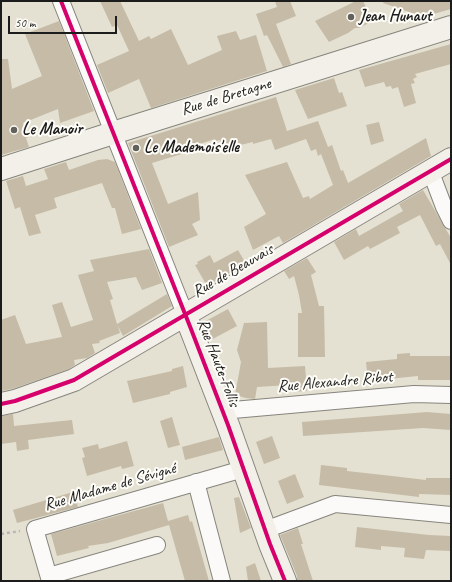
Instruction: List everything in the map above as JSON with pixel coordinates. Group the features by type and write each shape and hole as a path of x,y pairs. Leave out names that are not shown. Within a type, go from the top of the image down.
{"street":[{"name":"Rue Haute-Follis","path":"61,1 223,412 242,469 285,581"},
{"name":"Rue de Bretagne","path":"1,169 451,27"},
{"name":"Rue de Beauvais","path":"1,404 15,401 74,380 451,159"},
{"path":"430,170 451,221"},
{"name":"Rue Alexandre Ribot","path":"223,412 414,394 451,395"},
{"name":"Rue Madame de Sévigné","path":"156,545 49,578 35,529 242,469"},
{"name":"Rue Madame de Sévigné","path":"196,482 222,581"},
{"path":"265,530 335,504 451,515"}],"path":[{"path":"1,534 35,529"}],"building":[{"path":"100,1 120,1 139,41 149,36 151,39 171,29 188,65 222,50 217,36 236,31 240,40 256,35 267,71 151,108 139,79 108,93 97,65 129,51 117,25 112,27"},
{"path":"275,1 290,1 296,16 276,24 291,64 283,67 267,35 264,36 256,14 277,7"},
{"name":"Jean Hunaut","path":"356,1 363,1 373,21 359,28 355,28 329,42 315,21"},
{"path":"384,1 451,1 451,9 430,15 418,15 383,3"},
{"path":"59,21 94,111 60,123 58,109 23,123 29,137 26,138 29,147 1,155 1,59 8,59 12,89 42,76 25,34"},
{"path":"451,44 451,64 415,74 417,77 413,79 415,83 411,84 416,103 404,107 398,87 392,89 391,86 386,87 384,82 365,87 359,70"},
{"path":"334,78 339,93 342,92 347,106 308,119 295,90"},
{"path":"276,97 287,131 318,121 328,147 332,145 341,171 343,170 348,183 426,138 431,156 283,243 279,236 253,250 244,227 266,214 245,175 287,162 303,198 309,196 310,199 333,185 321,154 318,156 316,149 311,151 306,139 275,150 271,139 253,144 253,142 223,149 220,140 216,141 215,139 181,150 185,153 152,163 168,204 198,192 200,220 192,224 198,235 169,247 128,143"},
{"path":"379,122 384,141 371,145 366,125"},
{"path":"107,159 115,162 141,229 122,234 115,208 112,208 102,183 54,198 57,208 35,215 41,233 29,236 20,207 15,209 6,181 23,176 26,186 48,179 44,169 66,162 69,170 98,160"},
{"path":"423,190 451,238 451,265 440,244 436,246 420,215 397,227 400,233 370,249 368,246 344,260 334,242 356,229 359,236 403,211 399,204"},
{"path":"149,249 162,283 142,290 136,277 107,282 113,299 110,300 117,324 167,294 172,306 123,336 118,326 120,333 99,341 100,343 92,344 95,353 87,358 74,360 75,365 69,369 12,389 1,391 1,320 15,315 26,344 62,337 52,305 62,302 71,327 93,320 78,275 94,271 90,260"},
{"path":"238,250 246,264 207,286 195,265 198,264 197,262 210,255 214,263"},
{"path":"307,258 316,272 311,275 319,306 324,306 325,357 298,357 298,313 302,313 294,276 289,279 284,271"},
{"path":"228,309 237,326 209,341 202,323"},
{"path":"267,322 268,368 305,366 307,391 289,392 288,385 257,387 255,399 235,395 241,362 237,350 244,323"},
{"path":"410,353 410,356 451,356 451,380 418,380 418,376 368,381 366,362 397,359 397,354"},
{"path":"183,366 187,387 170,392 170,394 133,403 127,381 172,371 172,369"},
{"path":"427,412 451,414 451,430 423,428 303,436 302,422"},
{"path":"13,414 14,426 72,420 74,434 28,440 29,449 17,451 16,442 1,444 1,416"},
{"path":"172,417 180,445 168,448 160,421"},
{"path":"272,436 280,458 264,464 256,442"},
{"path":"219,437 223,450 185,460 182,447"},
{"path":"127,441 134,466 122,469 121,466 87,476 82,458 85,457 82,448 98,444 99,449"},
{"path":"321,465 347,468 347,471 426,480 426,478 451,478 451,495 419,494 419,497 319,485"},
{"path":"295,474 304,497 287,504 278,481"},
{"path":"73,492 78,507 17,523 13,510"},
{"path":"239,497 251,528 240,533 234,498"},
{"path":"163,503 168,521 188,515 190,522 192,521 209,581 185,581 169,525 108,543 88,546 89,548 57,556 51,534"},
{"path":"357,527 451,536 451,551 426,550 424,559 404,557 405,548 381,546 381,550 355,547"},
{"path":"298,528 303,544 301,544 313,581 297,581 297,576 280,535"},
{"path":"255,563 261,581 248,581 246,567"}],"cycle path":[{"path":"61,1 191,329 285,581"},
{"path":"1,404 15,401 74,380 451,159"}],"place":[{"name":"Jean Hunaut","path":"351,17"},
{"name":"Le Manoir","path":"14,130"},
{"name":"Le Mademois'elle","path":"136,148"}]}
